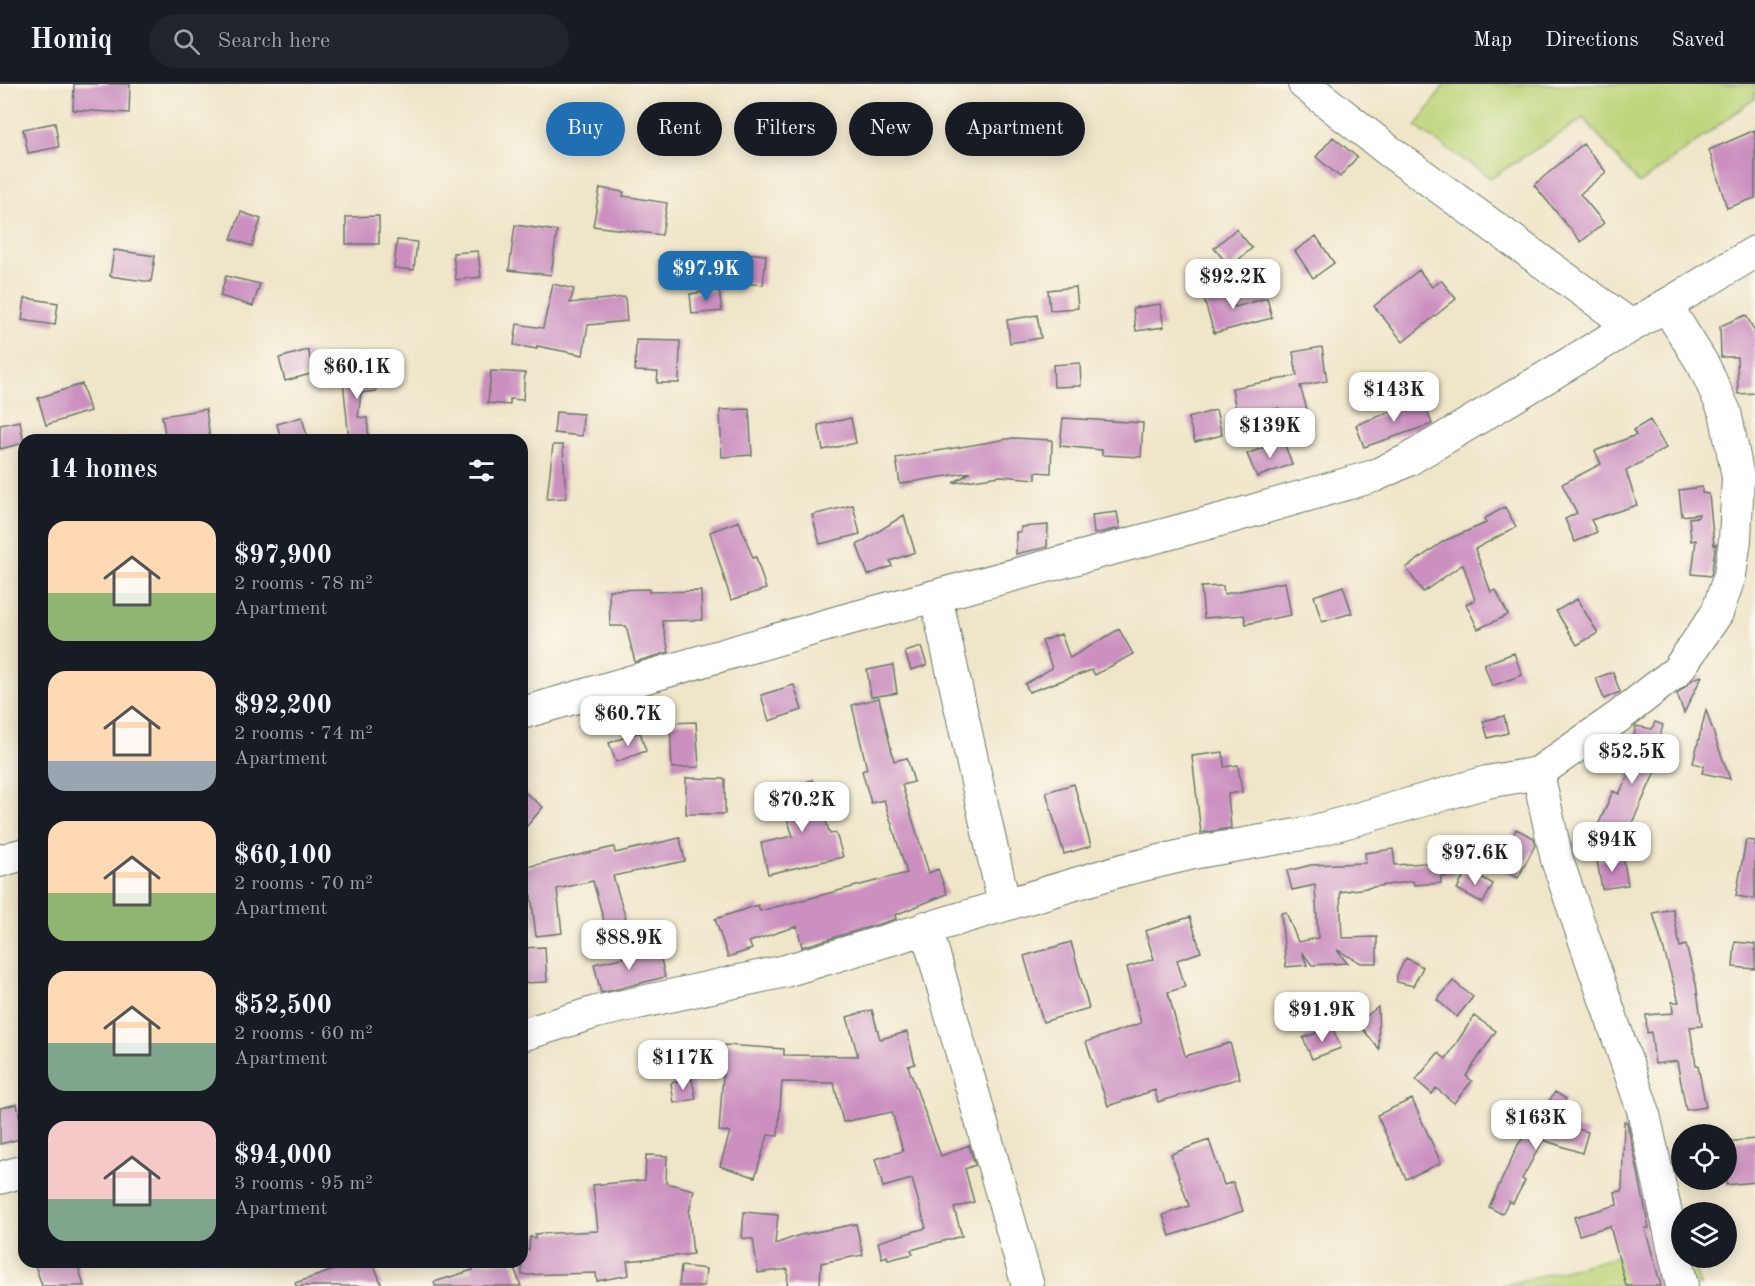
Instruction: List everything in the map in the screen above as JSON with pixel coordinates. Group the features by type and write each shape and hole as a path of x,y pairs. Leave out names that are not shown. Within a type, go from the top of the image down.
{"street":[{"path":"1304,84 1389,151 1630,325"},
{"path":"528,711 841,621 1374,476 1408,460 1755,252"},
{"path":"528,1033 596,1012 785,971 1122,870 1198,852 1308,833 1487,782 1538,773 1618,717 1677,671 1717,613 1730,575 1735,540 1738,477 1725,412 1704,366 1666,305"},
{"path":"936,597 1004,904"},
{"path":"1538,773 1557,860 1643,1110 1682,1286"},
{"path":"0,861 18,856"},
{"path":"926,927 1028,1286"},
{"path":"0,1178 18,1173"}],"green space":[{"path":"1445,84 1755,84 1755,98 1639,184 1584,118 1491,178 1416,127"},
{"path":"1671,1243 1671,1268 1695,1268 1700,1286 1500,1286"}],"building":[{"path":"74,84 130,84 129,113 73,110"},
{"path":"55,123 59,147 28,153 23,129"},
{"path":"1755,130 1755,198 1727,208 1709,150"},
{"path":"1333,137 1357,157 1340,177 1316,157"},
{"path":"1583,144 1606,172 1580,194 1604,223 1581,242 1534,185"},
{"path":"600,188 624,192 623,196 667,203 662,235 593,226"},
{"path":"241,212 261,219 252,246 231,239"},
{"path":"379,216 379,244 346,244 346,217"},
{"path":"515,225 557,231 551,275 509,270"},
{"path":"1236,229 1252,248 1230,267 1214,248"},
{"path":"1316,236 1334,263 1313,278 1295,251"},
{"path":"397,240 417,242 414,270 394,268"},
{"path":"114,250 155,256 151,282 110,276"},
{"path":"478,251 481,277 456,280 453,253"},
{"path":"746,253 766,255 763,285 745,283"},
{"path":"1419,270 1432,287 1441,280 1456,299 1403,342 1374,306"},
{"path":"226,276 260,284 253,306 220,296"},
{"path":"553,284 574,289 570,303 625,297 627,321 588,325 583,355 537,346 537,349 514,345 517,324 543,328"},
{"path":"1228,284 1235,307 1267,298 1272,318 1214,333 1202,292"},
{"path":"1076,287 1078,308 1050,310 1048,290"},
{"path":"719,290 722,311 692,314 690,294"},
{"path":"25,298 58,303 55,325 22,320"},
{"path":"1160,304 1164,327 1136,331 1133,308"},
{"path":"1037,315 1041,338 1010,343 1007,320"},
{"path":"1746,315 1755,332 1755,393 1738,394 1737,357 1721,357 1720,326"},
{"path":"636,340 680,341 679,383 657,383 658,372 635,371"},
{"path":"1322,347 1327,381 1300,386 1312,426 1287,434 1279,408 1237,416 1232,388 1297,376 1293,352"},
{"path":"308,350 314,373 285,381 279,358"},
{"path":"1080,363 1081,386 1054,387 1053,365"},
{"path":"373,367 376,391 361,393 358,417 367,418 368,434 348,434 342,370"},
{"path":"491,371 525,373 523,400 510,399 510,405 488,403"},
{"path":"82,384 90,411 46,425 38,398"},
{"path":"1423,399 1432,424 1364,447 1356,425"},
{"path":"206,409 209,434 165,434 162,416"},
{"path":"749,409 752,455 722,457 720,410"},
{"path":"1216,410 1222,435 1195,442 1188,418"},
{"path":"556,412 583,414 582,436 554,433"},
{"path":"302,417 306,434 280,434 277,424"},
{"path":"851,418 856,443 823,450 818,425"},
{"path":"1063,418 1143,423 1141,457 1102,455 1102,450 1060,446"},
{"path":"1650,420 1666,448 1626,471 1637,505 1591,520 1597,532 1575,542 1565,519 1577,513 1562,484 1601,464 1595,451 1636,435 1633,430"},
{"path":"20,421 22,434 18,434 18,444 0,449 0,425"},
{"path":"1013,438 1052,440 1051,473 1036,472 1036,479 1000,476 953,483 971,472 900,484 896,458"},
{"path":"1283,440 1292,464 1257,477 1247,454"},
{"path":"553,445 563,445 566,498 547,499"},
{"path":"1702,487 1702,493 1709,494 1714,545 1716,544 1711,576 1692,574 1696,540 1691,541 1689,518 1698,517 1699,514 1682,516 1679,490"},
{"path":"853,505 860,534 820,544 812,515"},
{"path":"1505,507 1516,527 1475,549 1491,592 1496,590 1508,615 1478,629 1466,604 1475,600 1463,564 1423,592 1406,568 1444,541 1486,523 1484,519"},
{"path":"1117,512 1120,528 1094,534 1092,515"},
{"path":"904,515 915,552 890,561 892,566 868,575 857,545"},
{"path":"739,521 753,558 756,557 766,589 731,600 710,532"},
{"path":"1048,525 1047,547 1016,554 1016,532 1021,532 1021,527"},
{"path":"1285,582 1291,615 1246,624 1244,615 1204,618 1201,587 1223,586 1224,594"},
{"path":"1343,586 1352,613 1322,622 1314,596"},
{"path":"649,589 649,592 701,591 702,620 662,621 669,652 635,662 626,626 610,626 609,590"},
{"path":"1577,599 1598,633 1577,645 1556,611"},
{"path":"1119,629 1133,654 1095,675 1092,670 1029,692 1025,684 1052,668 1042,641 1061,634 1070,658"},
{"path":"921,647 927,665 911,670 905,652"},
{"path":"1514,653 1522,675 1492,686 1484,664"},
{"path":"893,665 897,693 871,697 867,670"},
{"path":"1613,672 1620,692 1604,699 1596,678"},
{"path":"1702,676 1684,713 1677,694 1693,679"},
{"path":"794,685 802,710 769,721 761,695"},
{"path":"879,698 894,761 907,758 914,782 902,785 929,873 938,869 947,894 895,915 896,919 802,947 797,926 749,942 752,949 728,957 715,919 758,905 760,911 907,873 884,800 871,803 862,771 867,769 852,705"},
{"path":"1706,710 1730,779 1702,773 1704,766 1693,763"},
{"path":"1504,716 1508,733 1488,738 1483,721"},
{"path":"696,722 699,767 672,768 670,723"},
{"path":"1655,722 1663,725 1652,767 1656,770 1623,843 1596,830 1613,791 1619,794 1639,754 1630,752 1636,726 1652,729"},
{"path":"640,732 646,751 616,762 609,743"},
{"path":"1223,752 1224,767 1238,765 1242,792 1228,794 1231,828 1201,833 1192,756"},
{"path":"686,778 725,779 725,814 686,814"},
{"path":"812,780 830,834 836,833 843,857 768,874 761,843 793,836 778,792"},
{"path":"1074,784 1091,846 1064,854 1046,792"},
{"path":"528,795 543,807 528,825"},
{"path":"1516,829 1534,838 1535,845 1518,878 1497,867"},
{"path":"680,838 685,861 613,876 626,919 605,925 593,881 557,889 562,933 536,936 530,888 528,888 528,867 614,847 615,853"},
{"path":"1746,840 1755,841 1755,899 1736,896"},
{"path":"1393,849 1395,865 1455,861 1456,875 1441,877 1441,883 1414,885 1413,881 1340,892 1342,938 1377,937 1377,963 1361,963 1337,950 1347,963 1312,965 1302,952 1307,965 1286,967 1281,913 1286,912 1298,942 1318,938 1315,885 1292,890 1287,871 1311,865 1366,863 1365,853"},
{"path":"1623,857 1628,885 1602,889 1597,861"},
{"path":"1468,869 1493,884 1483,903 1457,889"},
{"path":"1673,909 1680,947 1686,945 1696,984 1702,1026 1690,1027 1706,1107 1686,1110 1677,1061 1655,1064 1651,1032 1647,1033 1646,1015 1673,1013 1672,1002 1679,1002 1653,913"},
{"path":"1190,917 1201,952 1177,960 1185,987 1168,992 1185,1056 1230,1043 1240,1078 1158,1102 1155,1090 1108,1106 1086,1042 1141,1023 1127,967 1154,959 1145,931"},
{"path":"1071,942 1089,1008 1043,1022 1024,956"},
{"path":"1735,942 1755,944 1755,969 1733,967"},
{"path":"545,947 547,982 528,983 528,948"},
{"path":"659,950 665,977 601,993 594,964"},
{"path":"1406,958 1423,967 1413,986 1397,982 1397,975"},
{"path":"1453,981 1473,997 1457,1017 1437,1000"},
{"path":"1378,1007 1379,1049 1358,1023"},
{"path":"872,1010 880,1039 907,1032 915,1064 908,1066 941,1156 969,1145 975,1165 965,1169 974,1202 954,1208 962,1236 911,1250 913,1254 888,1260 887,1256 882,1258 878,1242 926,1228 912,1179 883,1187 875,1159 903,1151 892,1112 843,1122 834,1083 782,1082 778,1136 768,1135 755,1177 720,1166 730,1132 719,1131 725,1045 784,1049 784,1055 858,1056 847,1017"},
{"path":"1474,1016 1496,1031 1466,1076 1472,1081 1454,1103 1436,1088 1432,1094 1416,1080 1438,1053 1446,1059"},
{"path":"1332,1027 1341,1048 1312,1059 1303,1038"},
{"path":"692,1079 696,1099 674,1103 671,1083"},
{"path":"1555,1092 1566,1099 1550,1126 1562,1134 1565,1125 1588,1132 1582,1153 1543,1140 1522,1179 1525,1181 1513,1203 1509,1201 1502,1214 1489,1207 1518,1145"},
{"path":"1412,1099 1441,1163 1406,1179 1377,1115"},
{"path":"17,1104 18,1140 0,1144 0,1108"},
{"path":"1624,1121 1627,1122 1649,1228 1645,1228 1661,1286 1626,1286 1610,1226 1579,1235 1574,1217 1617,1205 1615,1192 1622,1191"},
{"path":"1755,1139 1755,1182 1737,1184 1737,1141"},
{"path":"1209,1140 1224,1185 1233,1182 1243,1211 1170,1236 1163,1215 1189,1206 1171,1154"},
{"path":"646,1155 667,1156 666,1183 694,1190 689,1213 693,1254 627,1261 629,1275 597,1281 596,1273 522,1275 522,1268 528,1268 530,1237 535,1238 535,1234 598,1231 593,1185 645,1180"},
{"path":"744,1212 778,1215 775,1244 800,1235 856,1224 863,1255 821,1263 820,1286 787,1286 788,1269 758,1273 753,1239 742,1238"},
{"path":"681,1266 706,1269 704,1286 679,1286"},
{"path":"36,1268 79,1268 84,1286 42,1286"},
{"path":"333,1268 375,1268 382,1286 296,1286 295,1283 334,1270"},
{"path":"472,1268 514,1268 521,1286 435,1286 434,1282 473,1270"}]}
